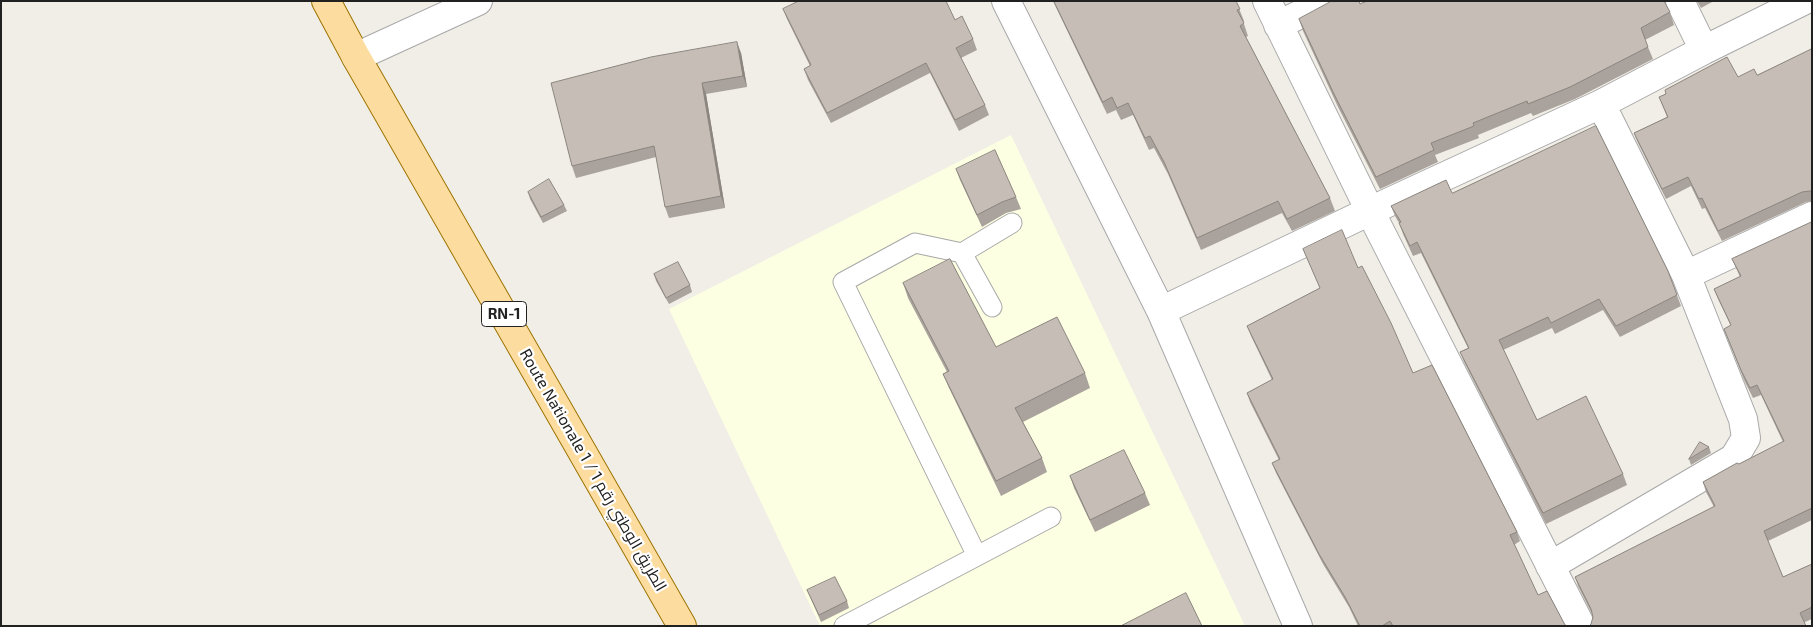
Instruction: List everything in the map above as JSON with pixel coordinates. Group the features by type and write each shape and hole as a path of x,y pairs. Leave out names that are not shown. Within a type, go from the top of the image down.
{"main road":[{"name":"Route Nationale 1 / الطريق الوطني رقم 1","path":"326,1 356,57 682,626"}],"street":[{"path":"356,57 478,1"},
{"path":"1006,1 1161,311 1298,626"},
{"path":"1328,1 1272,13 1370,211 1581,626"},
{"path":"1680,1 1704,50"},
{"path":"1161,311 1370,211 1601,104 1704,50 1804,1"},
{"path":"1550,566 1734,458 1746,438 1743,419 1686,275 1601,104"},
{"path":"1686,275 1812,216"}],"lane":[{"path":"977,556 843,282 916,243 962,253 1012,223"},
{"path":"962,253 992,306"},
{"path":"844,626 1050,517"}],"shaded area":[{"path":"1011,135 1245,626 820,626 669,309"}],"building":[{"path":"799,1 946,1 955,20 962,16 973,39 956,48 985,105 955,120 926,63 827,113 804,69 811,65 783,9"},
{"path":"1054,1 1236,1 1240,9 1237,10 1244,23 1240,26 1330,198 1287,219 1278,201 1197,238 1164,162 1150,136 1145,138 1128,103 1117,108 1112,97 1103,102"},
{"path":"1332,1 1359,1 1360,4 1367,1 1664,1 1670,12 1641,28 1648,47 1570,87 1528,104 1527,101 1473,123 1474,126 1431,143 1434,150 1376,177 1299,19"},
{"path":"737,42 743,76 702,83 721,196 665,207 654,146 572,166 551,83 651,57"},
{"path":"1812,49 1812,191 1802,192 1718,231 1702,198 1699,199 1688,177 1662,189 1634,133 1668,117 1659,97 1666,94 1665,90 1727,57 1738,77 1754,69 1757,75"},
{"path":"1596,126 1668,271 1677,295 1616,326 1599,299 1551,323 1548,317 1499,340 1537,420 1586,396 1623,474 1543,513 1460,352 1469,348 1417,242 1410,246 1399,223 1401,222 1391,206 1446,180 1452,193"},
{"path":"995,150 1016,197 977,215 956,169"},
{"path":"549,179 564,205 541,217 528,192"},
{"path":"1812,222 1812,508 1764,531 1783,577 1812,564 1812,607 1800,613 1806,626 1589,626 1593,617 1591,609 1575,577 1715,506 1703,482 1737,463 1739,464 1784,441 1757,385 1750,388 1741,370 1724,329 1731,325 1714,289 1741,276 1732,259"},
{"path":"1342,230 1358,268 1362,266 1391,323 1413,373 1432,365 1517,532 1510,535 1538,595 1547,591 1566,626 1393,626 1390,621 1382,626 1360,626 1319,554 1272,463 1280,459 1247,393 1273,379 1247,326 1320,288 1303,249"},
{"path":"950,259 996,347 1057,317 1085,373 1015,408 1042,458 996,481 943,374 949,371 903,283"},
{"path":"678,262 690,285 666,298 654,274"},
{"path":"1700,442 1709,447 1689,459"},
{"path":"1124,450 1145,493 1090,520 1070,476"},
{"path":"835,577 847,601 819,615 807,590"},
{"path":"1186,593 1202,626 1121,626"}]}
